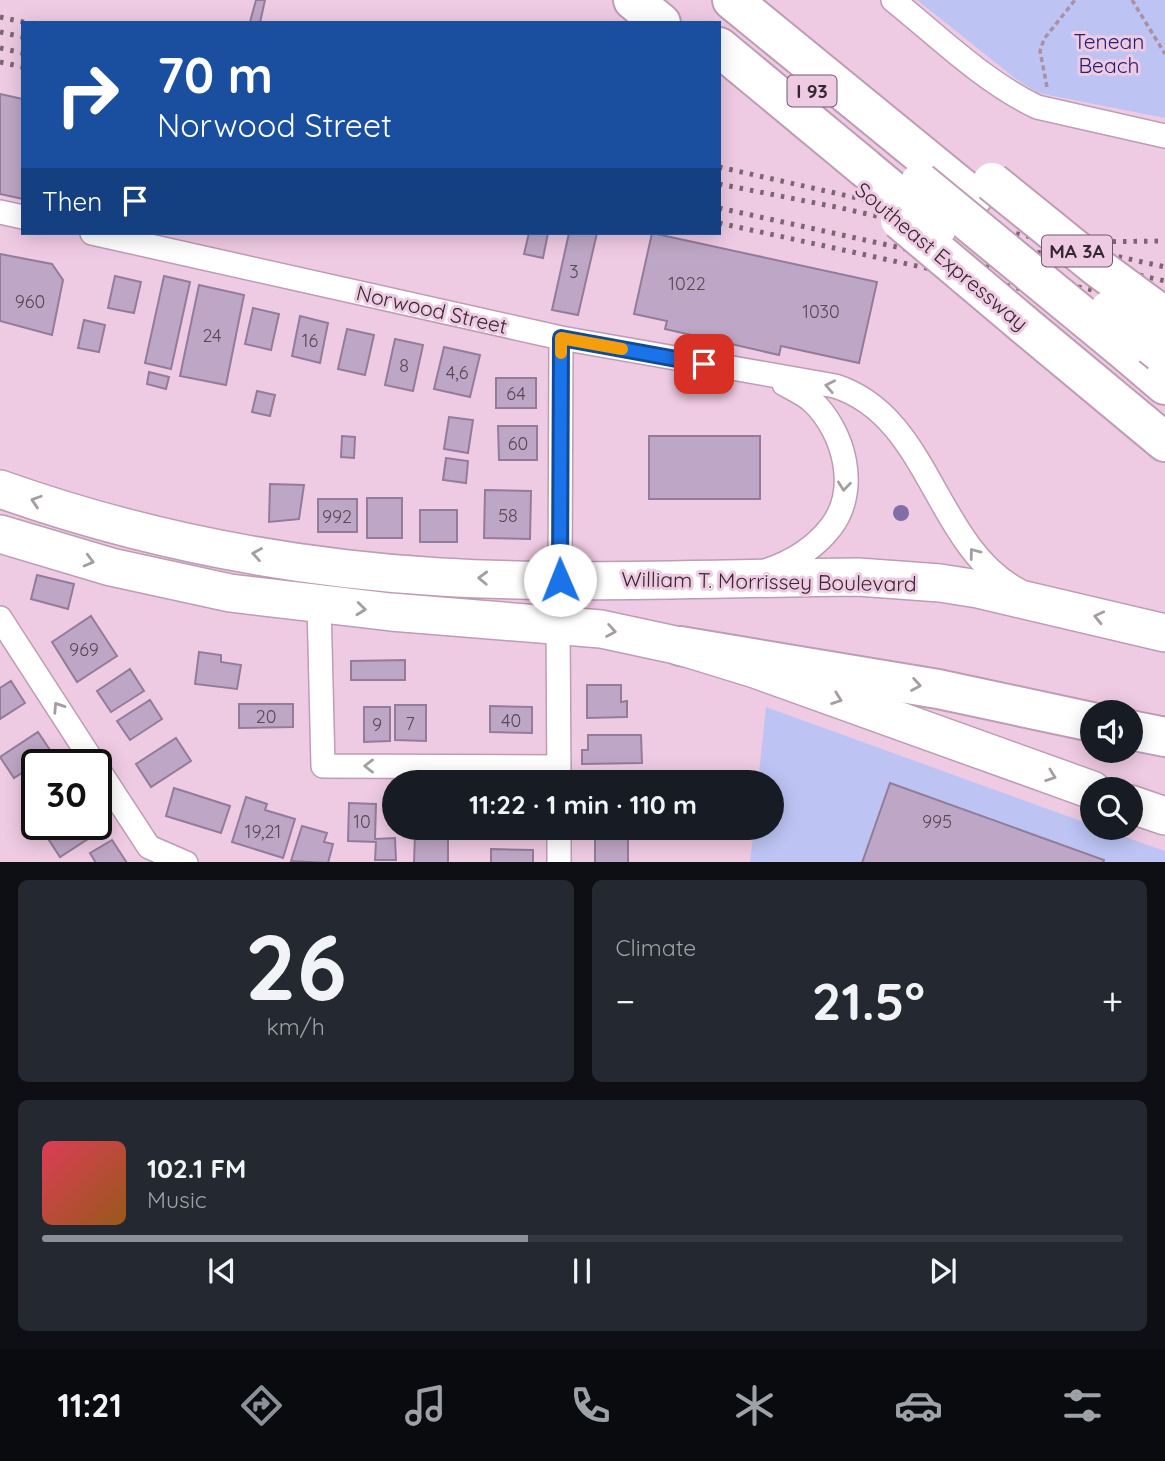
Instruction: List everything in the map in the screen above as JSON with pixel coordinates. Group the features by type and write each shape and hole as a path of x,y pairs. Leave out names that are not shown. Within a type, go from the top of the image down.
{"highway":[{"path":"633,0 659,21"},
{"path":"662,0 688,21"},
{"name":"I 93","path":"704,0 920,182 1156,352"},
{"name":"I 93","path":"732,0 830,80 925,127 982,189 1156,352"},
{"name":"I 93","path":"721,49 852,169"},
{"name":"Southeast Expressway","path":"721,72 852,169 1035,322 1165,442"},
{"name":"I 93","path":"1035,322 1165,418"},
{"path":"680,646 938,689 1080,719"},
{"path":"1143,733 1165,737"}],"main road":[{"name":"William T. Morrissey Boulevard","path":"0,489 88,517 152,533 282,559 400,574 560,580 858,577 940,583 978,589 1165,633"},
{"path":"0,534 72,557 230,593 391,612 601,629 680,646 755,669 1080,786"},
{"path":"1143,809 1165,817"}],"street":[{"path":"893,0 999,85 1037,107 1165,136"},
{"path":"0,212 21,217"},
{"name":"Norwood Street","path":"101,235 561,338 835,386 855,392 872,404 906,442 968,545 984,565 1003,582 1049,606"},
{"path":"560,580 561,338"},
{"name":"Norwood Street","path":"741,578 785,563 818,541 832,526 841,510 844,492 846,470 842,448 833,428 809,398 772,377"},
{"path":"319,604 323,766 428,770"},
{"path":"0,618 86,749"},
{"path":"558,625 559,770"},
{"path":"112,790 149,847 184,862"},
{"path":"559,840 559,862"}],"path":[{"path":"1047,90 1041,51 1044,39 1075,0"},
{"path":"1132,0 1165,54"}],"green space":[{"name":"Tenean Beach","path":"917,0 1165,0 1165,118 1038,93 1016,79"},
{"path":"766,707 1080,821 1080,840 1134,840 1165,851 1165,862 750,862 753,840 784,840 784,770 759,770"}],"building":[{"path":"256,0 265,0 260,21 250,21"},
{"path":"0,94 21,99 21,199 0,194"},
{"path":"529,235 548,235 543,258 524,254"},
{"path":"569,235 597,235 578,315 552,310"},
{"path":"652,235 877,282 859,363 781,346 779,355 665,329 667,321 634,314"},
{"path":"0,254 52,264 63,280 52,335 0,321"},
{"path":"115,276 141,282 134,313 108,308"},
{"path":"164,276 190,282 171,369 145,363"},
{"path":"199,285 244,295 226,385 180,376"},
{"path":"253,308 279,314 271,350 245,344"},
{"path":"300,316 328,323 320,363 292,356"},
{"path":"84,320 105,325 99,352 78,348"},
{"path":"347,329 374,335 365,375 338,369"},
{"path":"395,339 423,345 413,391 385,385"},
{"path":"444,347 480,355 470,397 434,389"},
{"path":"149,372 169,377 166,389 147,384"},
{"path":"496,378 536,378 536,408 496,408"},
{"path":"257,391 275,395 270,416 252,412"},
{"path":"449,417 473,420 468,453 444,449"},
{"path":"498,426 537,426 537,460 499,460"},
{"path":"342,436 355,437 354,458 341,457"},
{"path":"649,436 760,436 760,499 649,499"},
{"path":"446,458 468,461 466,483 443,480"},
{"path":"270,484 304,485 299,519 269,522"},
{"path":"485,490 531,491 530,539 484,538"},
{"path":"367,498 402,498 402,538 367,538"},
{"path":"318,499 357,499 357,532 318,532"},
{"path":"420,510 457,510 457,542 420,542"},
{"path":"37,575 74,584 68,609 31,599"},
{"path":"91,616 117,656 77,682 52,642"},
{"path":"199,652 221,655 221,662 241,665 237,689 195,684"},
{"path":"405,660 405,680 351,680 351,661"},
{"path":"130,669 144,691 111,712 97,691"},
{"path":"11,681 25,703 0,719 0,688"},
{"path":"587,685 621,685 621,702 627,701 627,717 587,718"},
{"path":"150,700 162,719 130,740 117,721"},
{"path":"239,704 293,704 293,727 239,728"},
{"path":"395,705 426,705 426,741 395,740"},
{"path":"490,706 532,707 532,733 490,732"},
{"path":"364,707 390,707 390,741 364,742"},
{"path":"38,732 49,749 21,749 21,773 14,778 0,757"},
{"path":"588,735 641,735 642,763 582,764 582,750 588,750"},
{"path":"176,738 191,761 151,787 136,764"},
{"path":"890,783 1104,860 1103,862 862,862"},
{"path":"174,788 230,806 221,833 166,816"},
{"path":"246,797 267,804 265,810 295,819 283,858 232,842"},
{"path":"349,803 376,804 375,839 395,840 396,860 375,860 376,842 348,841"},
{"path":"302,826 327,833 324,842 333,844 328,862 291,861"},
{"path":"49,840 86,840 60,857"},
{"path":"112,840 126,862 95,862 90,853"},
{"path":"415,840 448,840 448,862 414,862"},
{"path":"595,840 628,840 628,862 595,862"},
{"path":"491,849 533,850 533,862 491,862"}],"railway":[{"path":"0,17 21,22"},
{"path":"0,32 21,37"},
{"path":"0,48 21,53"},
{"path":"0,62 21,67"},
{"path":"721,167 1165,267"},
{"path":"721,184 841,208 1165,281"},
{"path":"721,208 1165,306"},
{"path":"721,223 1165,320"},
{"path":"1081,242 1165,241"}],"slow traffic":[{"path":"561,353 561,338 622,349"}],"route":[{"path":"560,580 561,338 704,364"}]}
